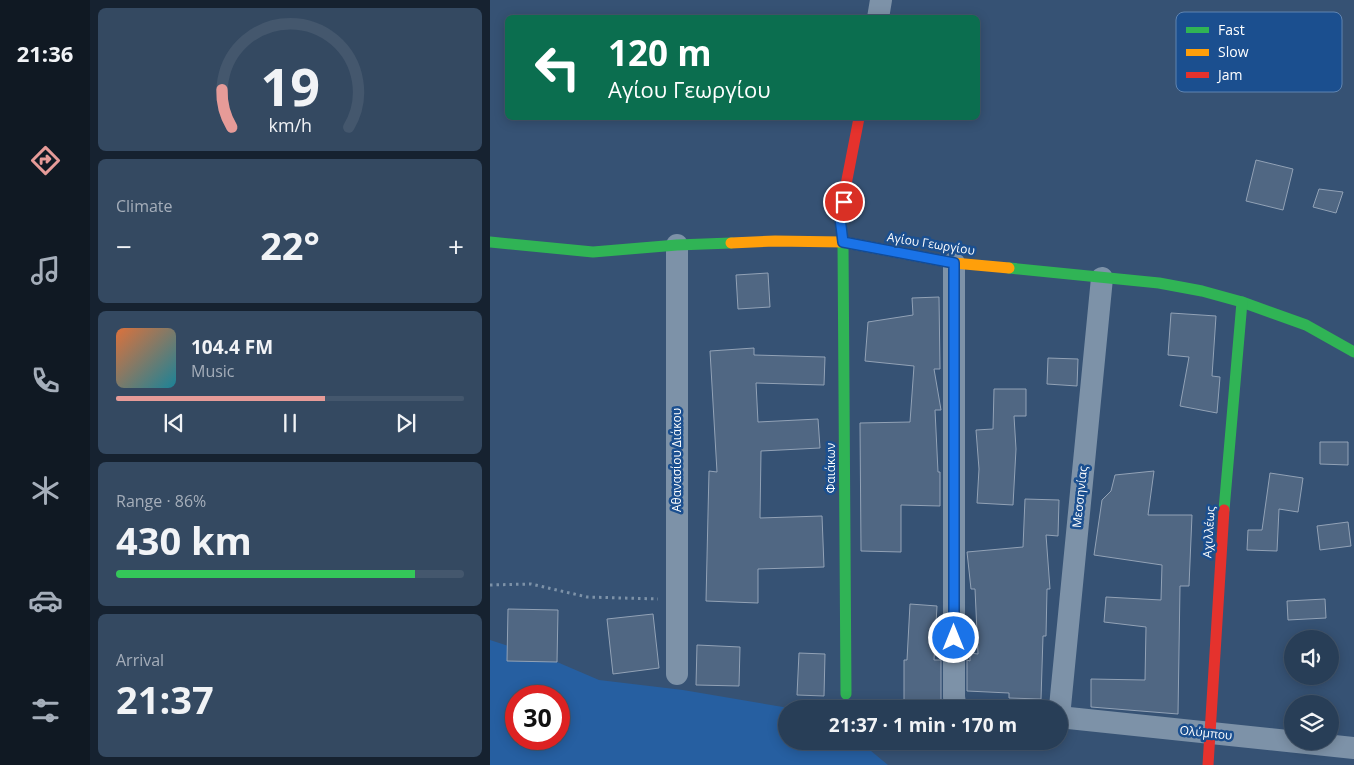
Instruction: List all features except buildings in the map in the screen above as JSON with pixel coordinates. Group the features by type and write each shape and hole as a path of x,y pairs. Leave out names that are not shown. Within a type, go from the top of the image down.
{"street":[{"path":"878,15 881,0"},
{"name":"Φαιάκων","path":"846,694 843,242 840,218 859,120"},
{"name":"Αγίου Γεωργίου","path":"490,242 593,252 677,245 774,241 843,242 954,263 1159,283 1202,290 1306,324 1354,352"},
{"name":"Αθανασίου Διάκου","path":"677,245 677,674"},
{"path":"954,263 954,700"},
{"name":"Μεσσηνίας","path":"1061,700 1102,278"},
{"name":"Αχιλλέως","path":"1208,765 1223,523 1242,302"},
{"name":"Ολύμπου","path":"1068,718 1354,748"}],"path":[{"path":"490,585 531,584 587,597 677,600"}],"shaded area":[{"path":"490,640 557,662 599,680 683,690 778,706 778,750 870,750 888,765 490,765"}],"traffic: fast":[{"path":"843,200 840,218 843,242 846,694"},
{"path":"490,242 593,252 677,245 731,243"},
{"path":"1009,268 1159,283 1202,291 1242,302 1306,325 1354,352"},
{"path":"1224,510 1242,302"}],"traffic: slow":[{"path":"731,243 775,241 843,242 954,263 1009,268"}],"traffic: jam":[{"path":"843,200 859,120"},
{"path":"1208,765 1224,510"}],"route":[{"path":"844,202 840,218 843,242 954,263 954,638"}]}
